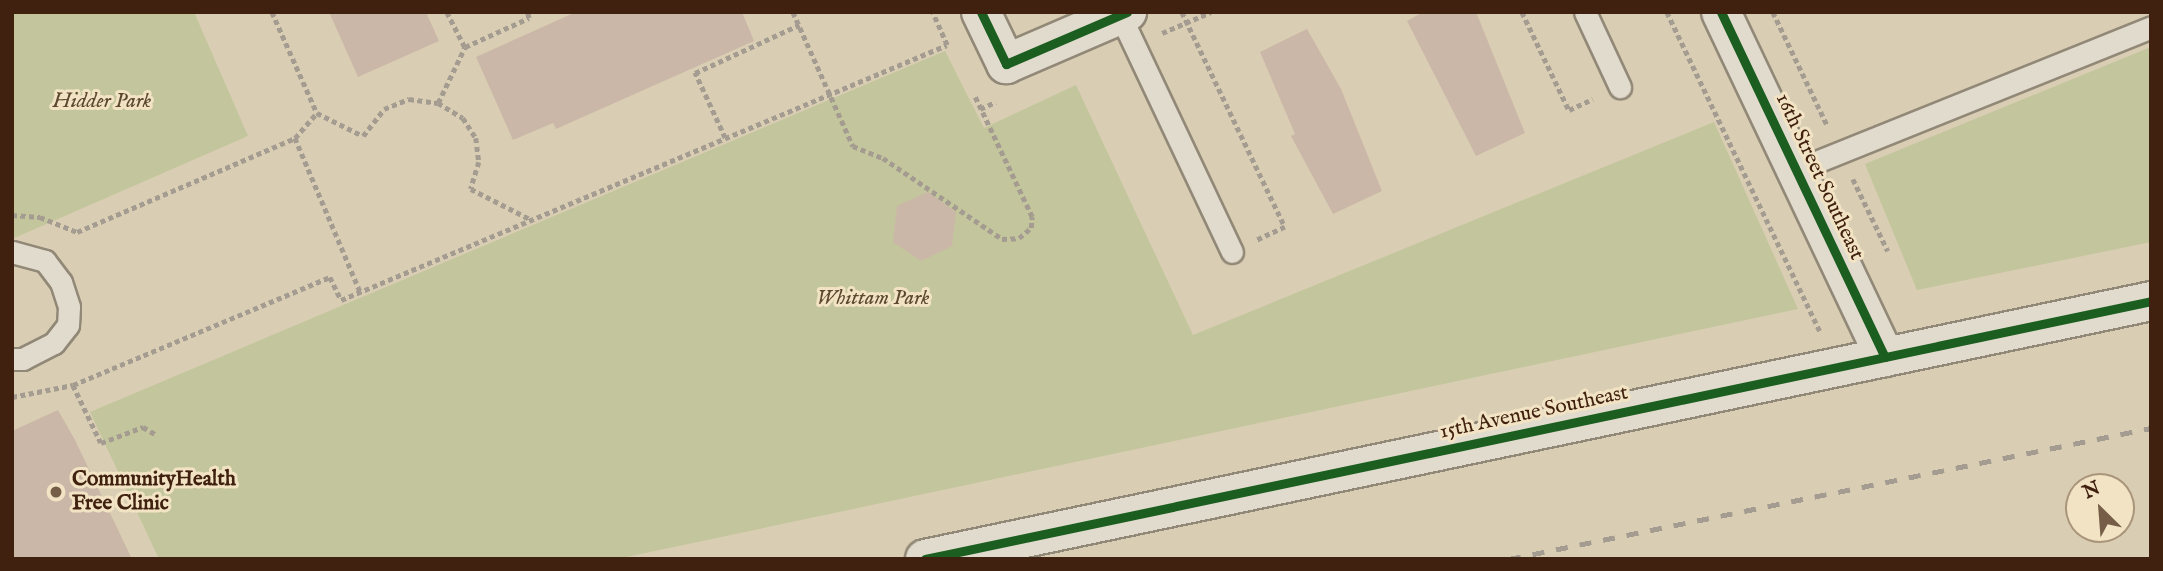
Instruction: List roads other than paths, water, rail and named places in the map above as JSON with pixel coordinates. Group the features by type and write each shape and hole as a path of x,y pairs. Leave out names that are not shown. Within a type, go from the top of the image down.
{"street":[{"path":"981,12 1006,64 1123,14"},
{"name":"16th Street Southeast","path":"1721,12 1885,357"},
{"name":"15th Avenue Southeast","path":"925,559 2151,300"}],"lane":[{"path":"1585,12 1620,87"},
{"path":"1123,14 1232,252"},
{"path":"1796,170 2151,27"},
{"path":"12,252 44,261 61,282 69,307 68,325 54,342 23,359 12,359"}],"railway":[{"path":"1509,559 2151,428"}],"place":[{"name":"CommunityHealth Free Clinic","path":"56,492"}],"park label":[{"name":"Hidder Park","path":"102,102"},
{"name":"Whittam Park","path":"873,299"}]}
